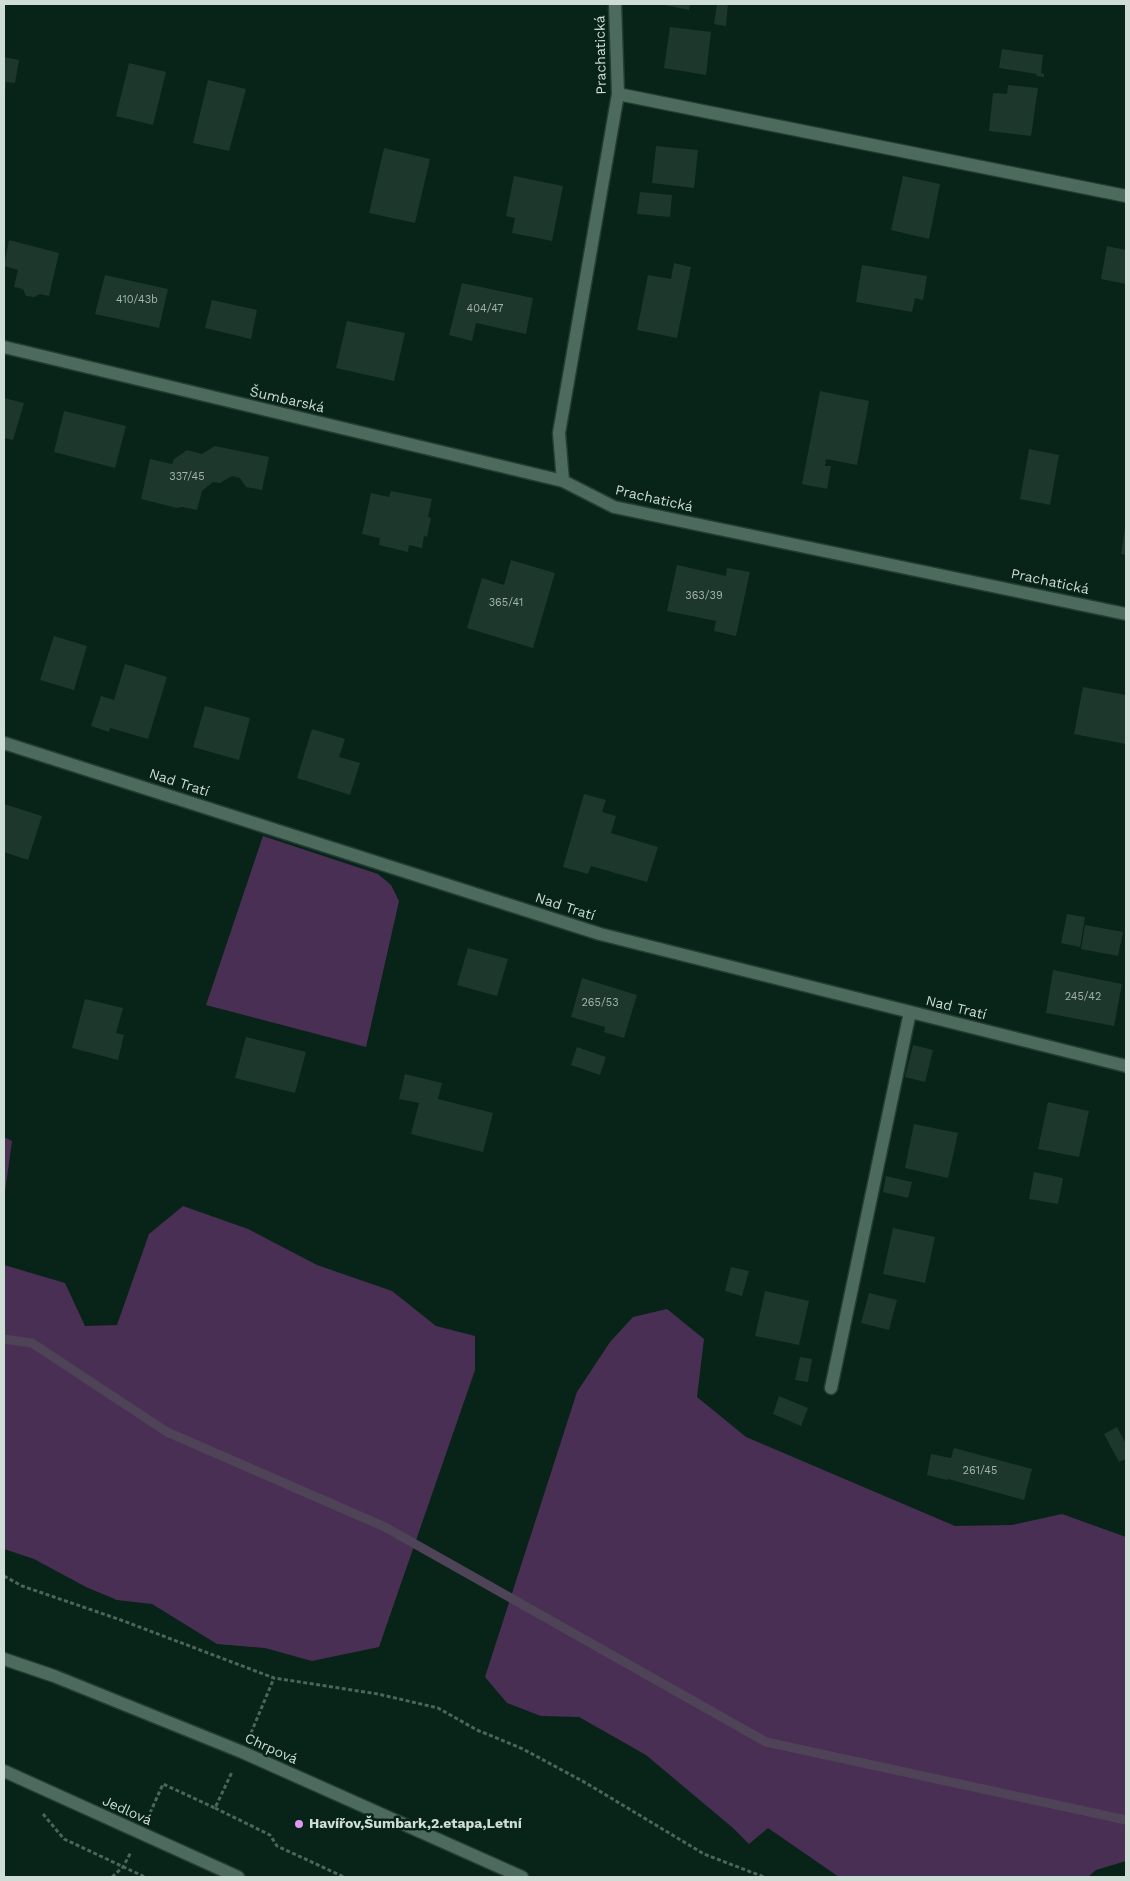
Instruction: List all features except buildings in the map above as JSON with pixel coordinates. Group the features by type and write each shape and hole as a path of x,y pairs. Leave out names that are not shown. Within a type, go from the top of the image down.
{"street":[{"name":"Prachatická","path":"615,4 618,94 559,433 563,481 614,507 1126,614"},
{"path":"618,94 1126,196"},
{"name":"Šumbarská","path":"4,347 563,481"},
{"name":"Nad Tratí","path":"4,743 600,934 1126,1066"},
{"path":"832,1388 910,1012"},
{"name":"Chrpová","path":"4,1659 54,1676 242,1752 518,1877"},
{"name":"Jedlová","path":"4,1772 238,1877"}],"path":[{"path":"4,1576 22,1586 121,1620 274,1678 378,1694 438,1708 478,1730 523,1749 586,1783 704,1854 764,1877"},
{"path":"264,1705 274,1678"},
{"path":"163,1784 270,1835 277,1846 344,1877"},
{"path":"215,1808 224,1789"},
{"path":"42,1813 64,1839 145,1877"},
{"path":"112,1877 123,1867"}],"shaded area":[{"path":"263,836 378,874 391,885 399,901 366,1047 206,1005"},
{"path":"4,1137 12,1141 4,1199"},
{"path":"183,1206 248,1229 317,1265 392,1291 436,1326 475,1336 475,1370 379,1647 312,1661 265,1648 217,1644 152,1604 117,1600 86,1587 34,1559 4,1549 4,1265 65,1283 85,1326 117,1325 149,1234"},
{"path":"667,1309 704,1339 697,1397 746,1437 955,1526 1012,1525 1062,1514 1126,1537 1126,1861 1096,1870 1088,1877 839,1877 768,1828 749,1844 733,1828 646,1755 579,1717 541,1716 507,1703 485,1677 577,1392 610,1342 633,1317"}],"waterway":[{"path":"4,1339 32,1343 167,1432 385,1527 766,1742 1126,1820"}],"place":[{"name":"Havířov,Šumbark,2.etapa,Letní","path":"299,1824"}]}
